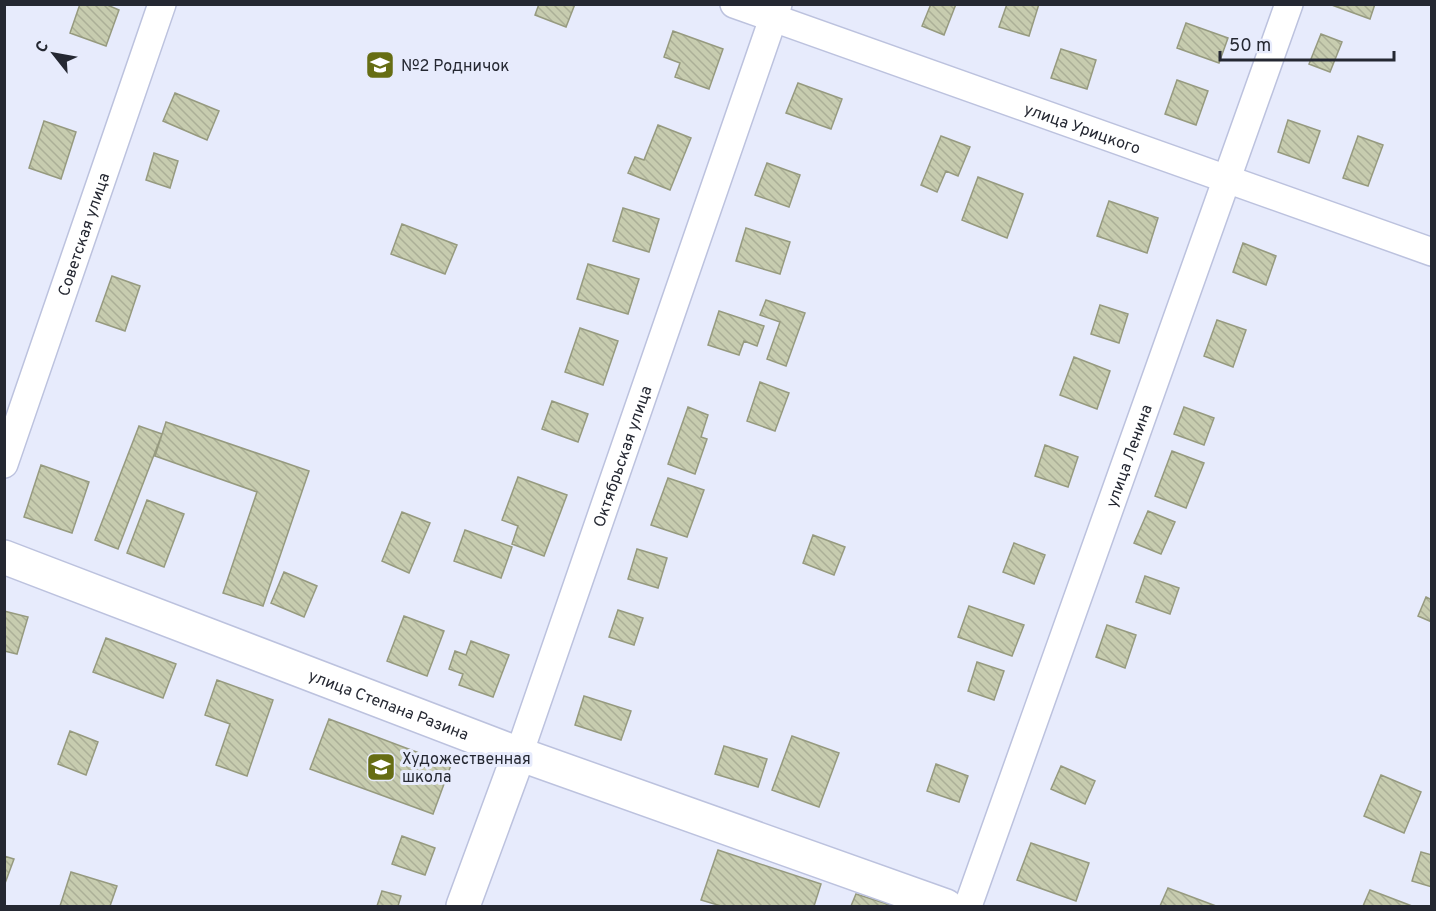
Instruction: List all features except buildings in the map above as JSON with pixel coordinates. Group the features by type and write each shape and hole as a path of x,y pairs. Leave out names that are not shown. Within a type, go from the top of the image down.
{"main road":[{"name":"улица Степана Разина","path":"4,557 519,754 946,906"},
{"name":"Октябрьская улица","path":"463,906 519,754"}],"street":[{"name":"Советская улица","path":"4,464 162,4"},
{"name":"улица Урицкого","path":"734,4 775,11 1431,252"},
{"name":"улица Ленина","path":"968,906 1289,4"},
{"name":"Октябрьская улица","path":"519,754 775,11"}],"place":[{"name":"№2 Родничок","path":"380,65"},
{"name":"Художественная школа","path":"381,767"}]}
